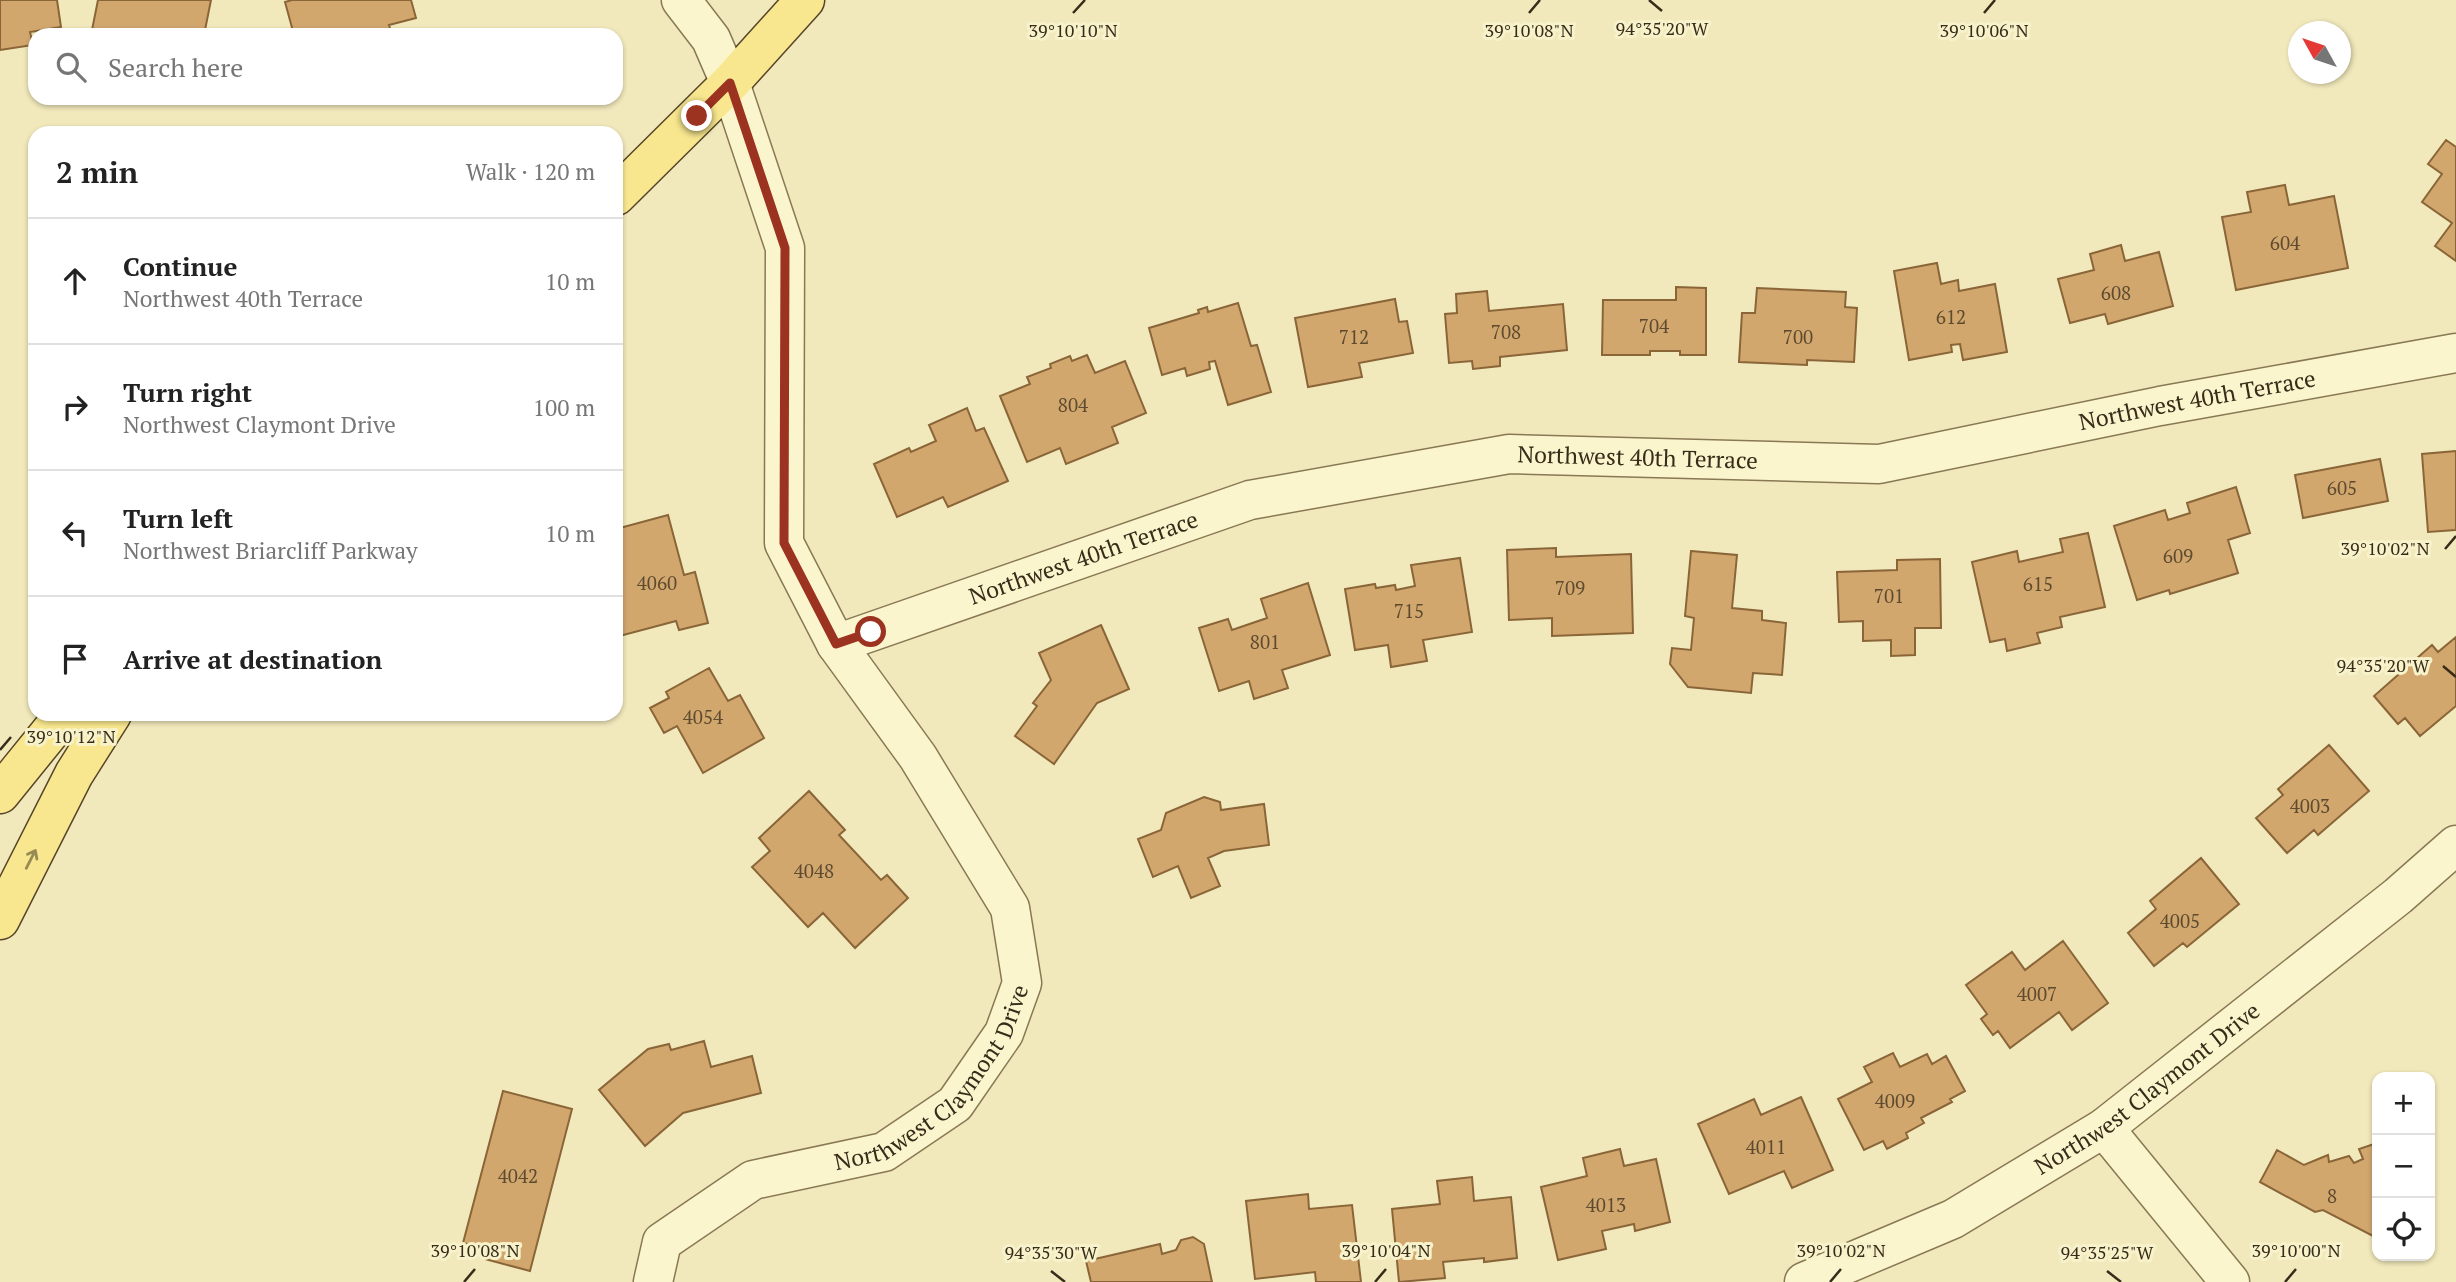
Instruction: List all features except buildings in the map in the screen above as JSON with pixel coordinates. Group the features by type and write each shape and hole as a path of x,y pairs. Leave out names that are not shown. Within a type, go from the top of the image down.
{"main road":[{"path":"623,189 730,83 805,0"},
{"path":"0,794 59,721"},
{"path":"0,920 74,774 108,721"}],"street":[{"name":"Northwest Claymont Drive","path":"653,1282 662,1242 753,1180 884,1152 955,1104 1004,1033 1022,983 1010,908 918,757 836,644 784,543 785,248 730,83 710,39 681,0"},
{"name":"Northwest 40th Terrace","path":"836,644 1250,500 1509,454 1880,464 2160,406 2456,353"},
{"name":"Northwest Claymont Drive","path":"1804,1282 1953,1219 2104,1128 2388,904 2456,845"},
{"path":"2104,1128 2230,1282"}],"route":[{"path":"697,116 730,83 785,248 784,543 836,644 871,632"}]}
